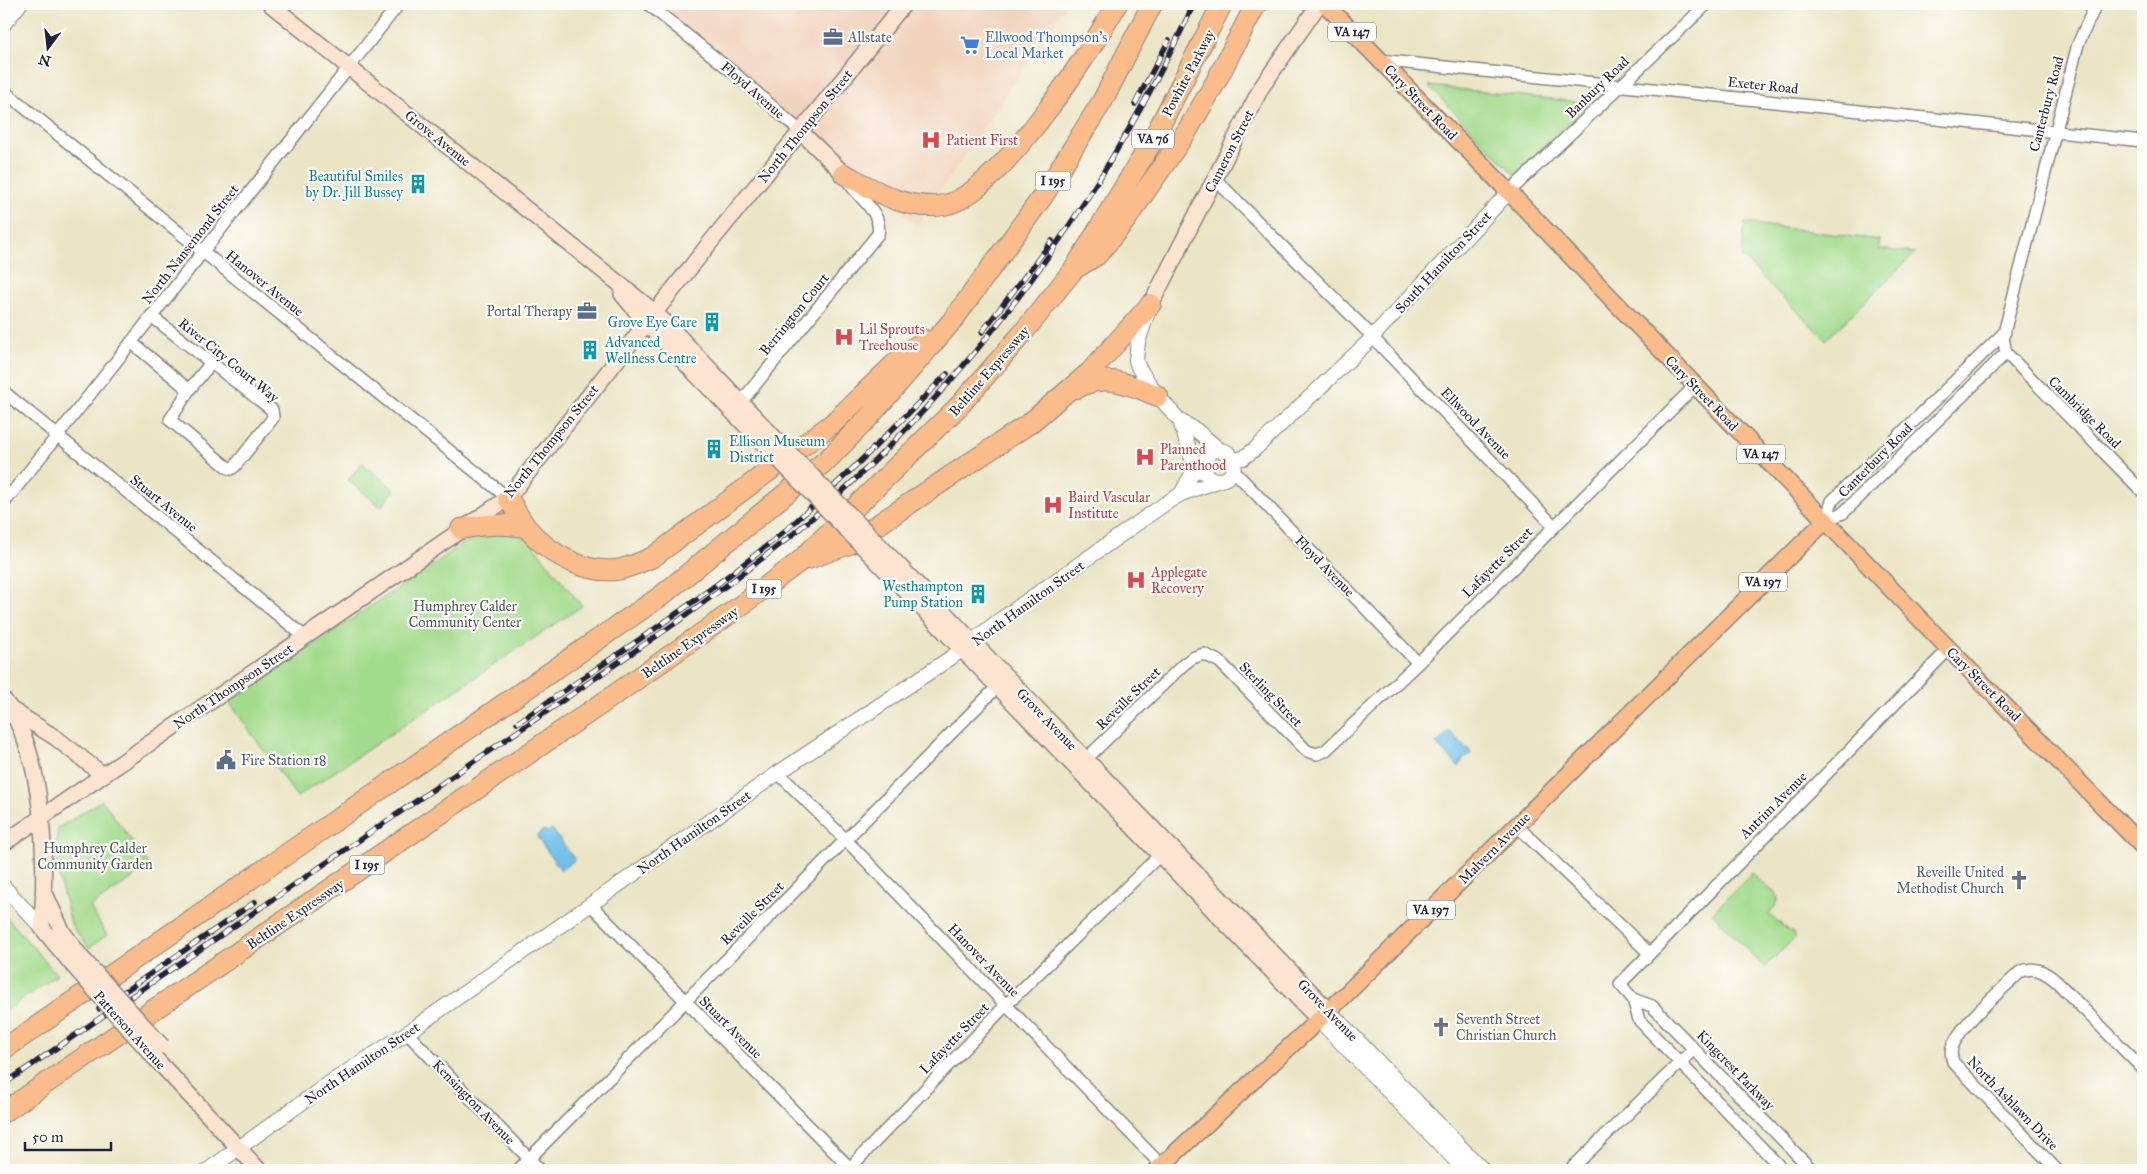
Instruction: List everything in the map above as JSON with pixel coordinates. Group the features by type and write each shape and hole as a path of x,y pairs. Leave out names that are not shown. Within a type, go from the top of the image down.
{"highway":[{"path":"844,174 882,194 914,205 945,205 961,200 998,168 1046,112 1090,48 1117,4"},
{"name":"I 195","path":"4,1049 661,596 828,459 869,417 953,320 1043,196 1103,100 1152,4"},
{"name":"Powhite Parkway","path":"1074,269 1150,145 1222,4"},
{"name":"Beltline Expressway","path":"4,1112 602,703 728,615 799,562 959,406 1022,334 1074,269 1098,255 1154,181 1187,131 1214,85 1256,4"},
{"path":"799,562 849,544 1030,423 1090,372 1151,304"},
{"path":"508,498 526,527 549,550 565,559 602,570 618,570 652,557 832,424 904,355 953,320"},
{"path":"1068,392 1091,381 1111,379 1122,381 1158,396"},
{"path":"461,529 500,524 526,527"}],"main road":[{"name":"Grove Avenue","path":"270,4 605,274 650,318 1324,1015"},
{"name":"North Thompson Street","path":"4,843 508,498 650,318 904,4"},
{"name":"Cameron Street","path":"1151,304 1261,88 1319,4"},
{"name":"Cary Street Road","path":"1325,4 2143,847"},
{"name":"Floyd Avenue","path":"800,131 844,174"},
{"name":"Malvern Avenue","path":"1161,1169 1324,1015 1826,520"},
{"path":"7,704 56,738 103,775"},
{"path":"7,704 27,742 32,758 40,817 43,888 42,928"},
{"path":"43,888 76,960"},
{"name":"Patterson Avenue","path":"42,928 76,960 158,1051 171,1075 259,1170"}],"street":[{"path":"4,24 20,4"},
{"name":"North Nansemond Street","path":"4,502 399,4"},
{"name":"Floyd Avenue","path":"648,4 739,77 800,131"},
{"name":"Banbury Road","path":"1509,192 1707,4"},
{"name":"Canterbury Road","path":"1826,520 1843,513 2006,353 2005,332 2054,132 2078,44 2096,4"},
{"name":"Exeter Road","path":"1379,60 2143,141"},
{"name":"Hanover Avenue","path":"4,91 508,498"},
{"name":"Floyd Avenue","path":"844,174 852,188 878,216 880,225 878,234"},
{"name":"Ellwood Avenue","path":"1215,179 1373,337 1554,526"},
{"name":"South Hamilton Street","path":"1373,337 1509,192"},
{"name":"Berrington Court","path":"736,407 878,234"},
{"path":"1151,304 1138,342 1136,360 1142,374 1180,421 1202,467 1213,479 1221,480 1229,476 1233,465 1256,449 1373,337"},
{"name":"River City Court Way","path":"151,316 272,410 273,418 232,469 227,468 170,420 189,390"},
{"name":"Canterbury Road","path":"1826,520 1832,501 2005,332"},
{"path":"131,342 189,390 211,363"},
{"name":"Cambridge Road","path":"2006,353 2143,492"},
{"name":"Lafayette Street","path":"1317,754 1330,746 1418,663 1695,386"},
{"name":"Stuart Avenue","path":"4,392 305,637"},
{"path":"1180,421 1196,430 1221,451 1228,454 1233,465"},
{"path":"1202,467 1209,454 1221,451"},
{"name":"Floyd Avenue","path":"1233,465 1418,663"},
{"name":"North Hamilton Street","path":"1181,494 1202,467"},
{"name":"North Hamilton Street","path":"208,1170 328,1084 407,1033 778,773 967,646 997,622 1181,494 1221,480"},
{"name":"Antrim Avenue","path":"1620,984 1949,649"},
{"name":"Reveille Street","path":"1081,764 1183,666 1192,658 1204,654"},
{"name":"Sterling Street","path":"1204,654 1220,662 1297,742 1307,751 1317,754"},
{"name":"Reveille Street","path":"518,1170 1002,682"},
{"name":"Hanover Avenue","path":"778,773 846,840 1006,1005 1161,1169"},
{"path":"1517,826 1649,953"},
{"name":"Lafayette Street","path":"850,1170 1006,1005 1165,850"},
{"name":"Patterson Avenue","path":"4,887 42,928"},
{"name":"Stuart Avenue","path":"590,904 850,1170"},
{"name":"North Ashlawn Drive","path":"2057,1170 1959,1070 1951,1056 1953,1044 1967,1026 2020,972 2026,969 2039,970 2046,972 2056,981 2143,1069"},
{"name":"Kingcrest Parkway","path":"1620,984 1633,998 1652,1006 1812,1170"},
{"name":"Kingcrest Parkway","path":"1633,998 1639,1020 1784,1170"},
{"name":"Grove Avenue","path":"1324,1015 1465,1170"},
{"name":"Grove Avenue","path":"1324,1015 1483,1170"},
{"name":"Kensington Avenue","path":"407,1033 540,1170"},
{"path":"1570,1170 1694,1049"}],"shaded area":[{"path":"653,4 1067,4 917,226"}],"green space":[{"path":"1429,86 1589,103 1515,175"},
{"path":"1744,223 1880,240 1879,249 1915,253 1826,340 1742,257"},
{"path":"362,463 395,490 381,507 348,480"},
{"name":"Humphrey Calder Community Center","path":"493,533 515,534 529,540 582,606 297,797 229,702 475,536"},
{"name":"Humphrey Calder Community Garden","path":"102,800 150,866 90,907 107,935 89,948 72,927 58,874 55,849 58,828"},
{"path":"1752,873 1778,896 1778,901 1769,915 1794,934 1794,939 1764,967 1712,913"},
{"path":"4,914 57,975 4,1012"}],"water":[{"path":"1449,731 1472,753 1463,759 1459,767 1436,744"},
{"path":"552,829 575,860 561,870 537,837 543,830 548,832"}],"railway":[{"path":"4,1084 677,622 798,530 860,475 919,416 974,353 1025,288 1072,221 1117,150 1157,78 1194,4"},
{"path":"1135,104 1169,40"},
{"path":"982,332 1052,241"},
{"path":"517,723 655,629 755,555 828,492 947,374"},
{"path":"99,1009 255,902"}],"place":[{"name":"Allstate","path":"833,37"},
{"name":"Ellwood Thompson's Local Market","path":"970,45"},
{"name":"Patient First","path":"931,140"},
{"name":"Beautiful Smiles by Dr. Jill Bussey","path":"418,184"},
{"name":"Portal Therapy","path":"587,311"},
{"name":"Grove Eye Care","path":"712,322"},
{"name":"Lil Sprouts Treehouse","path":"844,337"},
{"name":"Advanced Wellness Centre","path":"590,350"},
{"name":"Ellison Museum District","path":"714,449"},
{"name":"Planned Parenthood","path":"1145,457"},
{"name":"Baird Vascular Institute","path":"1053,505"},
{"name":"Applegate Recovery","path":"1136,580"},
{"name":"Westhampton Pump Station","path":"978,594"},
{"name":"Fire Station 18","path":"226,760"},
{"name":"Reveille United Methodist Church","path":"2019,880"},
{"name":"Seventh Street Christian Church","path":"1441,1027"}]}
